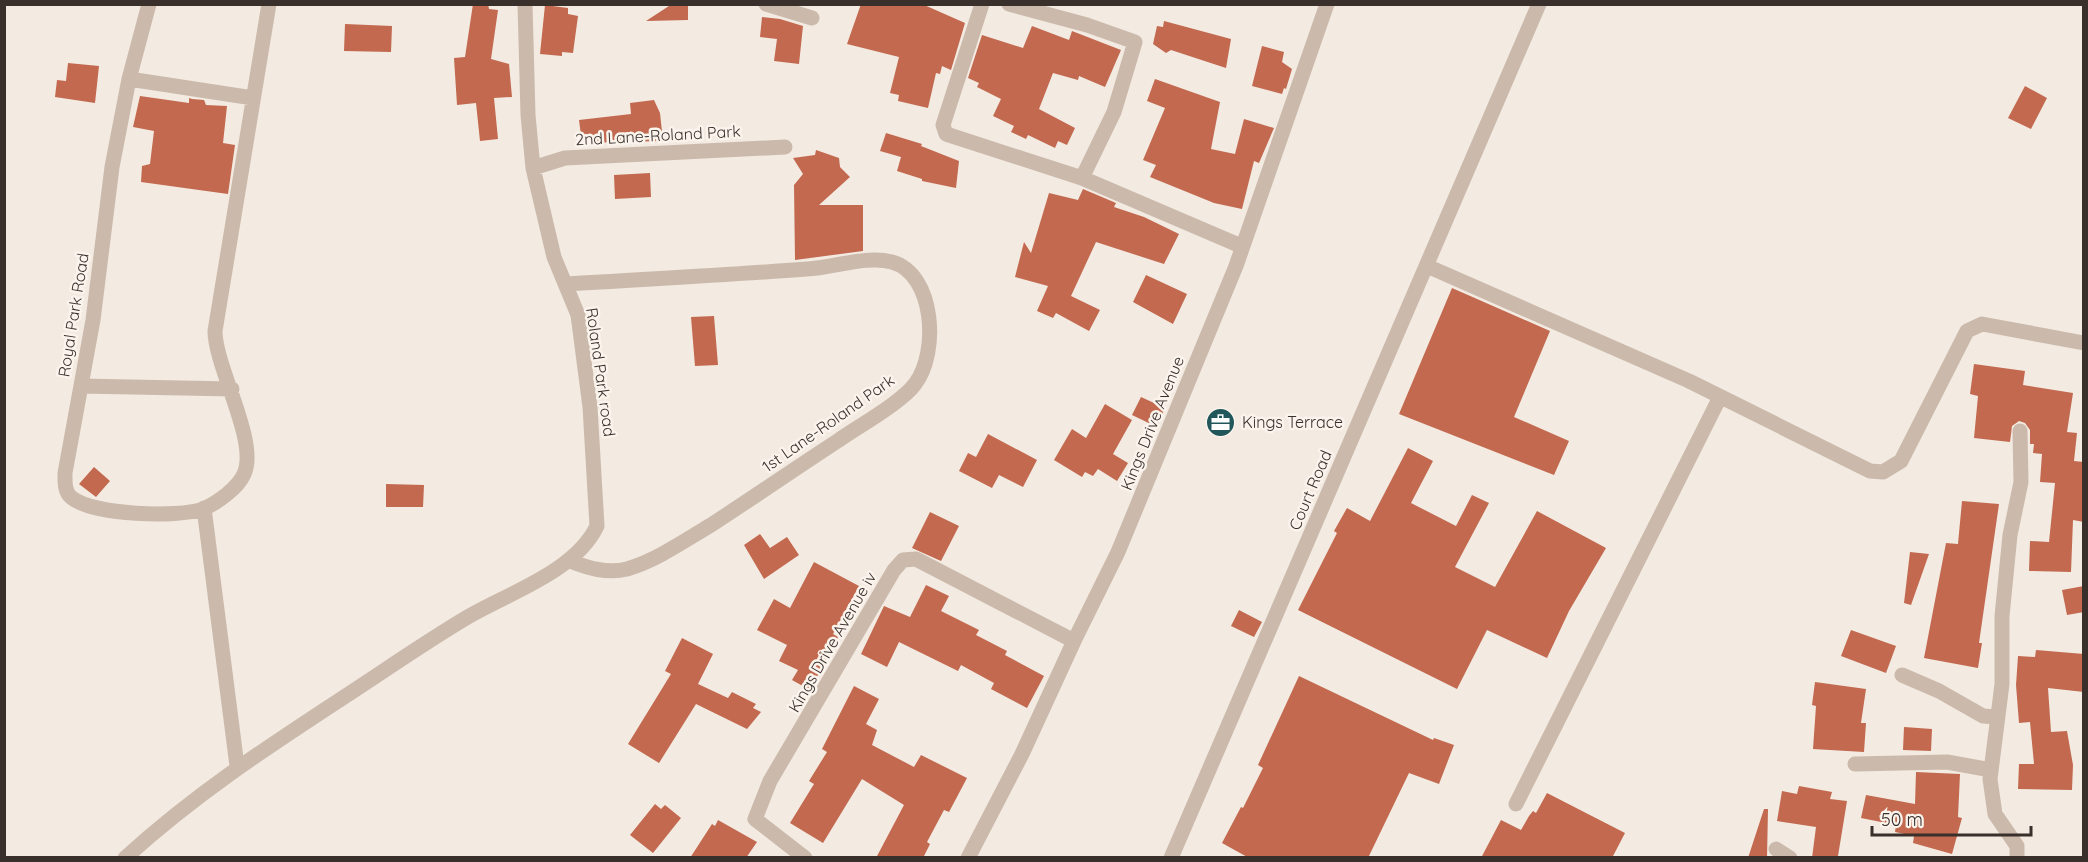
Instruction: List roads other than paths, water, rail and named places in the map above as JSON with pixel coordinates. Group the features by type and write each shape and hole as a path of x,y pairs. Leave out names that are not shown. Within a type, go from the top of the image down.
{"street":[{"name":"Royal Park Road","path":"149,4 129,79 111,167 93,320 65,472 66,490 71,497 98,508 172,513 204,508 233,488 245,472 246,446 232,389 215,345 215,331 268,4"},
{"name":"Roland Park road","path":"125,858 191,800 237,766 466,618 570,561 591,539 597,526 597,506 590,407 578,315 554,257 533,168 525,4"},
{"path":"766,4 812,18"},
{"path":"982,4 943,125 946,134 1082,178 1241,246"},
{"path":"1009,4 1087,25 1134,42 1114,112 1082,178"},
{"name":"Kings Drive Avenue","path":"1074,640 1118,552 1236,266 1241,246 1327,4"},
{"name":"Court Road","path":"1171,858 1539,4"},
{"path":"129,79 253,98"},
{"name":"2nd Lane-Roland Park","path":"533,168 565,158 786,147"},
{"name":"1st Lane-Roland Park","path":"567,284 807,269 868,261 889,261 904,267 918,281 928,303 923,371 915,384 854,429 678,545 625,570 597,570 570,561"},
{"path":"1427,266 1720,397 1870,471 1883,472 1901,461 1967,331 1982,324 2084,343"},
{"path":"81,386 232,389"},
{"path":"1516,804 1720,397"},
{"path":"2017,858 2017,846 1995,814 1991,770 2002,684 2002,616 2010,535 2021,482 2020,431"},
{"path":"204,508 237,766"},
{"name":"Kings Drive Avenue iv","path":"805,858 755,819 770,781 814,709 859,627 894,570 903,560 916,559 1074,640"},
{"path":"968,858 1022,754 1074,640"},
{"path":"1902,675 1939,691 1983,716 1997,717"},
{"path":"1855,764 1947,762 1991,770"},
{"path":"1776,849 1790,858"}],"place":[{"name":"Kings Terrace","path":"1221,422"}]}
